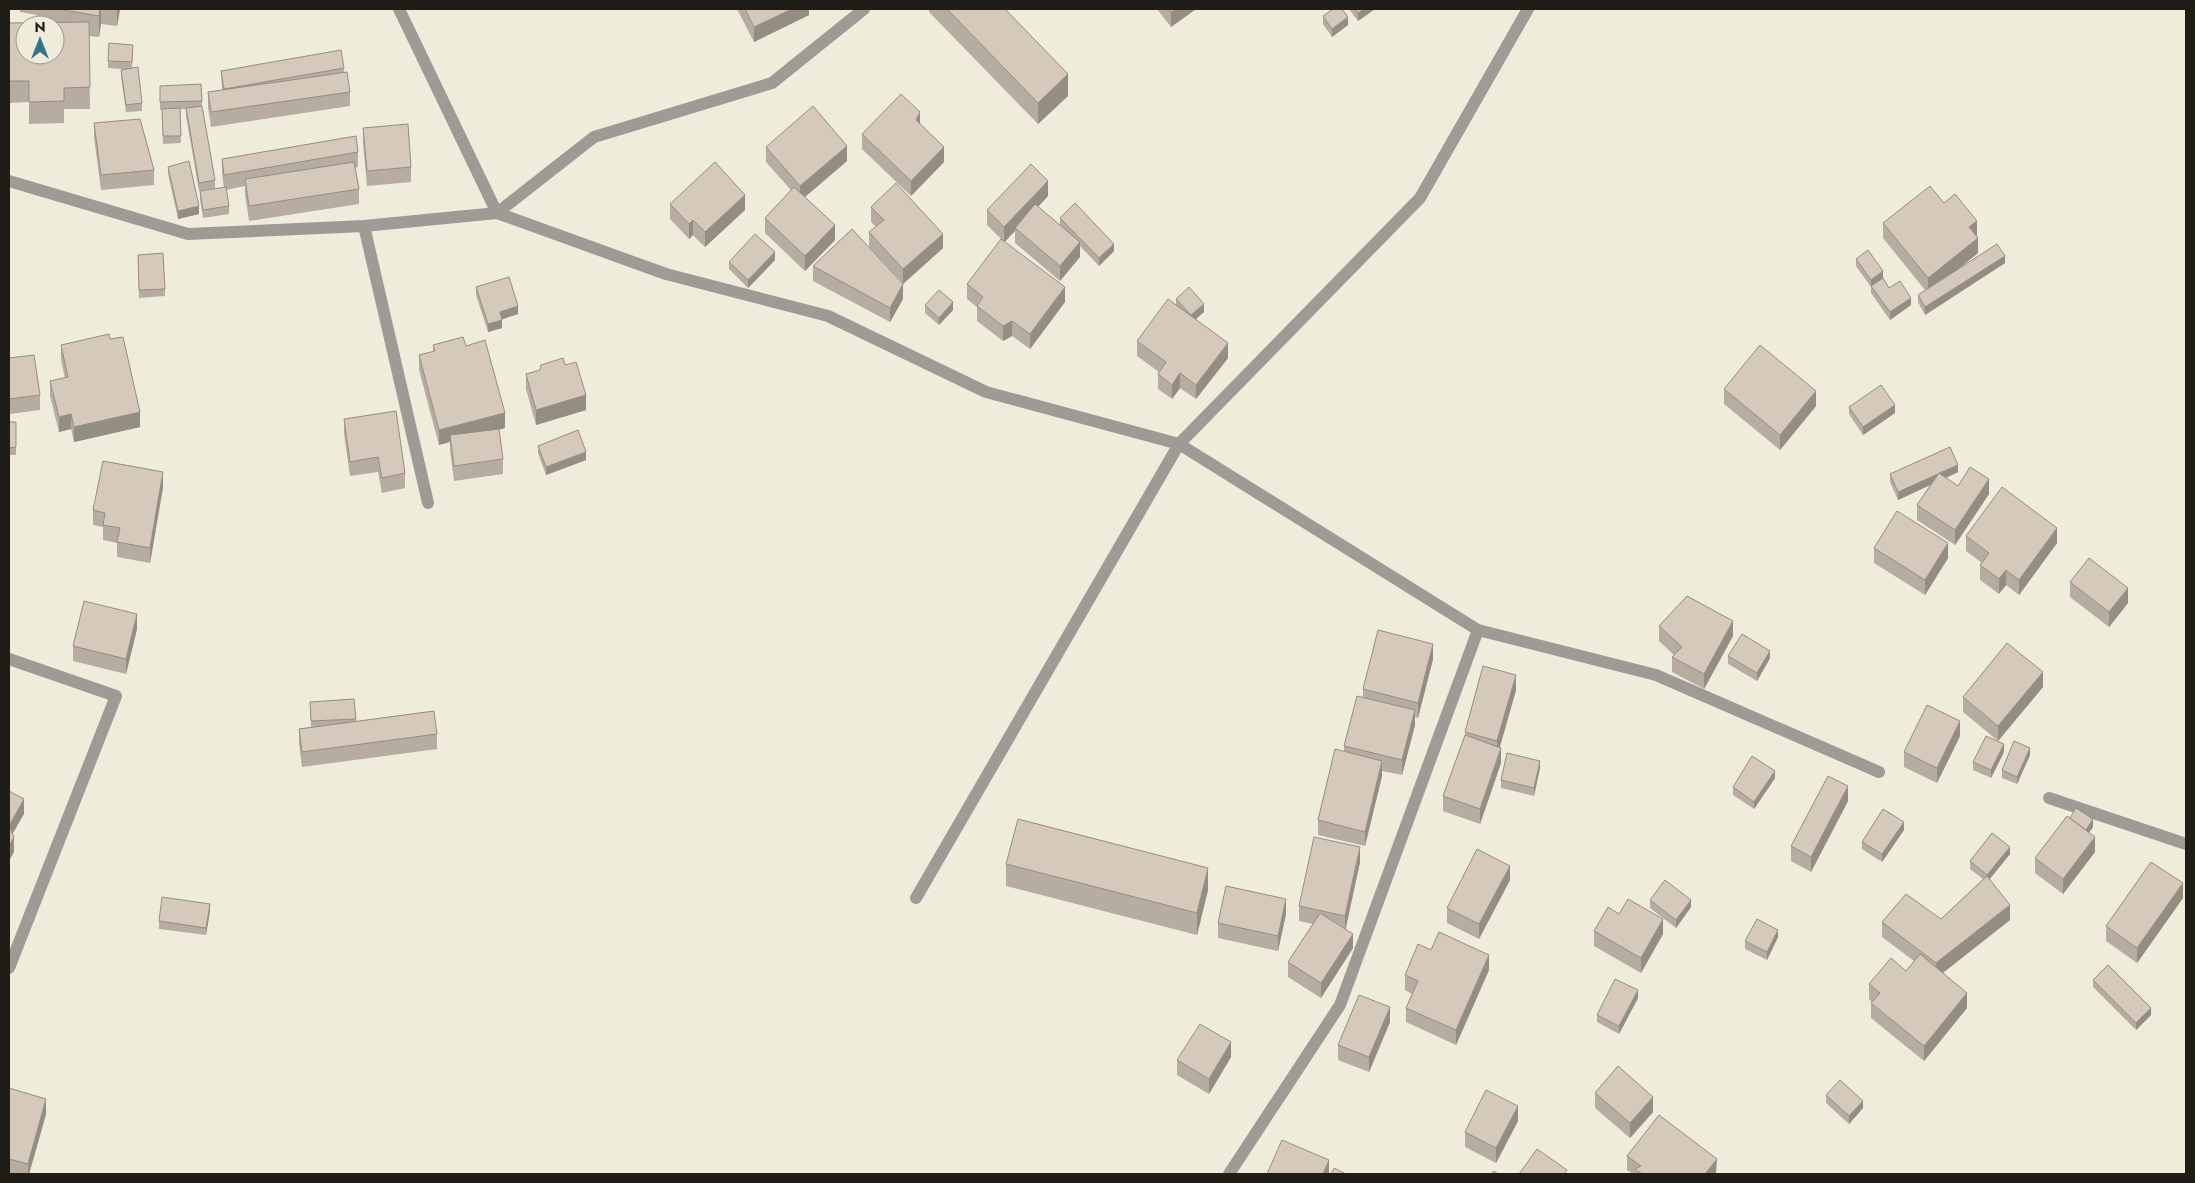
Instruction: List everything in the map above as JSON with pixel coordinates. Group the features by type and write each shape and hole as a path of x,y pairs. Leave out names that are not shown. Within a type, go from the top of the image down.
{"street":[{"path":"399,9 497,213"},
{"path":"497,213 594,137 772,83 864,9"},
{"path":"916,898 1179,444 1420,198 1528,9"},
{"path":"9,181 188,234 364,226 497,213 666,274 828,316 986,392 1179,444 1478,630 1656,675 1879,772"},
{"path":"364,226 428,503"},
{"path":"1229,1174 1340,1005 1478,630"},
{"path":"9,659 116,696 9,968"},
{"path":"2049,798 2186,844"}],"building":[{"path":"58,9 100,9 99,16"},
{"path":"745,9 792,9 754,27"},
{"path":"947,9 1005,9 1068,74 1038,103"},
{"path":"1333,9 1342,9 1348,17 1332,29 1323,16"},
{"path":"1355,9 1364,9 1358,13"},
{"path":"65,22 89,22 90,87 64,88 64,101 29,102 29,81 9,81 9,23 15,23 15,65 65,65"},
{"path":"109,43 133,45 132,62 108,61"},
{"path":"341,50 344,68 224,89 221,71"},
{"path":"138,67 142,103 126,105 121,70"},
{"path":"347,72 350,92 211,112 208,92"},
{"path":"201,84 202,101 160,102 160,86"},
{"path":"901,94 920,112 916,120 944,147 911,181 862,134"},
{"path":"202,106 215,180 199,183 186,108"},
{"path":"813,106 847,146 800,186 766,147"},
{"path":"180,108 181,136 163,136 162,109"},
{"path":"140,119 154,170 101,175 94,123"},
{"path":"408,124 411,167 367,171 363,128"},
{"path":"356,136 358,152 224,175 222,159"},
{"path":"189,161 199,206 178,211 168,167"},
{"path":"354,162 359,189 249,206 245,179"},
{"path":"715,162 745,195 705,232 693,220 689,224 670,204"},
{"path":"1031,164 1048,181 1004,227 987,210"},
{"path":"896,183 943,234 903,269 869,232 884,220 871,207"},
{"path":"1930,186 1944,203 1955,194 1977,221 1969,227 1978,238 1928,278 1883,223"},
{"path":"226,187 229,206 203,210 200,191"},
{"path":"794,187 835,225 805,256 765,218"},
{"path":"1075,203 1114,244 1099,258 1060,218"},
{"path":"1035,204 1080,242 1060,266 1015,228"},
{"path":"852,229 903,284 890,308 813,266"},
{"path":"755,234 775,252 748,280 729,262"},
{"path":"1001,239 1065,287 1030,334 1012,321 1003,326 977,306 983,297 967,284"},
{"path":"1997,244 2005,256 1925,307 1918,295"},
{"path":"1868,250 1883,271 1871,280 1856,259"},
{"path":"163,253 165,289 139,290 138,255"},
{"path":"509,277 518,306 500,312 502,320 488,324 476,287"},
{"path":"1883,278 1889,288 1900,281 1911,298 1890,312 1871,286"},
{"path":"1189,287 1204,304 1191,315 1176,299"},
{"path":"939,290 953,302 939,318 925,305"},
{"path":"1168,299 1228,343 1196,385 1180,373 1172,385 1158,374 1166,362 1137,341"},
{"path":"109,334 110,339 123,337 140,412 74,427 71,414 59,417 50,381 68,377 61,345"},
{"path":"463,337 466,346 485,340 505,413 439,430 419,355 435,351 433,345"},
{"path":"1760,345 1816,391 1780,435 1724,389"},
{"path":"34,355 40,395 9,399 9,358"},
{"path":"563,358 565,365 576,362 586,395 536,410 526,374 540,370 541,365"},
{"path":"1881,385 1895,405 1863,427 1849,407"},
{"path":"396,411 405,473 382,478 378,457 350,462 344,419"},
{"path":"9,422 16,422 16,447 9,448"},
{"path":"499,429 503,459 454,466 450,435"},
{"path":"578,430 586,452 546,467 538,446"},
{"path":"1950,447 1958,465 1898,492 1890,474"},
{"path":"103,461 163,472 150,548 117,542 120,528 103,525 105,513 93,510"},
{"path":"1970,467 1989,479 1955,530 1917,505 1939,473 1958,486"},
{"path":"2002,487 2057,528 2019,580 2006,570 1999,579 1980,565 1989,553 1966,536"},
{"path":"1897,511 1948,543 1925,580 1874,548"},
{"path":"2089,558 2128,588 2109,612 2070,582"},
{"path":"1687,596 1733,621 1704,674 1672,657 1682,647 1659,626"},
{"path":"84,601 137,614 126,659 73,646"},
{"path":"1378,630 1433,644 1418,703 1363,689"},
{"path":"1742,634 1770,651 1757,673 1728,656"},
{"path":"2007,643 2043,672 1998,726 1963,697"},
{"path":"1483,666 1516,675 1497,741 1465,732"},
{"path":"1357,696 1415,710 1402,760 1344,746"},
{"path":"354,699 356,719 311,721 310,702"},
{"path":"1927,705 1960,721 1937,768 1904,752"},
{"path":"434,711 437,734 302,752 299,729"},
{"path":"1465,735 1501,748 1480,809 1443,796"},
{"path":"1986,736 2004,744 1991,770 1973,762"},
{"path":"2014,741 2030,748 2017,777 2002,770"},
{"path":"1335,749 1382,761 1365,832 1318,820"},
{"path":"1507,753 1540,761 1534,788 1501,780"},
{"path":"1752,756 1775,771 1754,802 1733,787"},
{"path":"1828,776 1848,786 1811,857 1791,846"},
{"path":"9,791 24,799 9,826"},
{"path":"2076,808 2093,819 2086,830 2070,818"},
{"path":"1883,809 1904,822 1882,854 1862,842"},
{"path":"2067,816 2095,837 2063,879 2035,858"},
{"path":"1018,819 1208,868 1197,913 1006,864"},
{"path":"9,826 14,837 9,846"},
{"path":"1992,833 2010,847 1987,875 1970,861"},
{"path":"1314,837 1360,847 1345,916 1299,906"},
{"path":"1477,849 1510,866 1479,924 1447,908"},
{"path":"2151,862 2183,883 2137,948 2106,926"},
{"path":"1987,876 2010,905 1936,963 1882,922 1906,894 1941,919"},
{"path":"1665,880 1691,900 1676,920 1650,900"},
{"path":"1226,886 1286,899 1278,936 1218,923"},
{"path":"162,897 210,904 206,928 159,921"},
{"path":"1628,899 1663,919 1641,958 1594,931 1608,907 1619,914"},
{"path":"1320,913 1353,934 1321,983 1288,962"},
{"path":"1757,919 1778,930 1767,952 1745,941"},
{"path":"1439,932 1489,955 1456,1030 1406,1008 1418,981 1405,975 1418,944 1431,950"},
{"path":"1920,954 1967,993 1924,1046 1871,1003 1880,993 1869,984 1891,958 1906,971"},
{"path":"2108,965 2151,1008 2136,1023 2093,980"},
{"path":"1615,979 1638,990 1619,1026 1597,1015"},
{"path":"1359,995 1390,1007 1369,1057 1338,1045"},
{"path":"1200,1024 1231,1042 1209,1079 1177,1060"},
{"path":"1618,1066 1653,1097 1630,1123 1595,1093"},
{"path":"1840,1080 1863,1101 1849,1116 1826,1095"},
{"path":"9,1088 46,1099 28,1164 9,1159"},
{"path":"1486,1090 1518,1106 1496,1148 1465,1132"},
{"path":"1659,1115 1717,1159 1705,1174 1642,1174 1635,1169 1641,1166 1627,1156"},
{"path":"1282,1140 1329,1160 1323,1174 1267,1174"},
{"path":"1537,1149 1567,1170 1564,1174 1519,1174"},
{"path":"1334,1168 1346,1174 1331,1174"}]}
